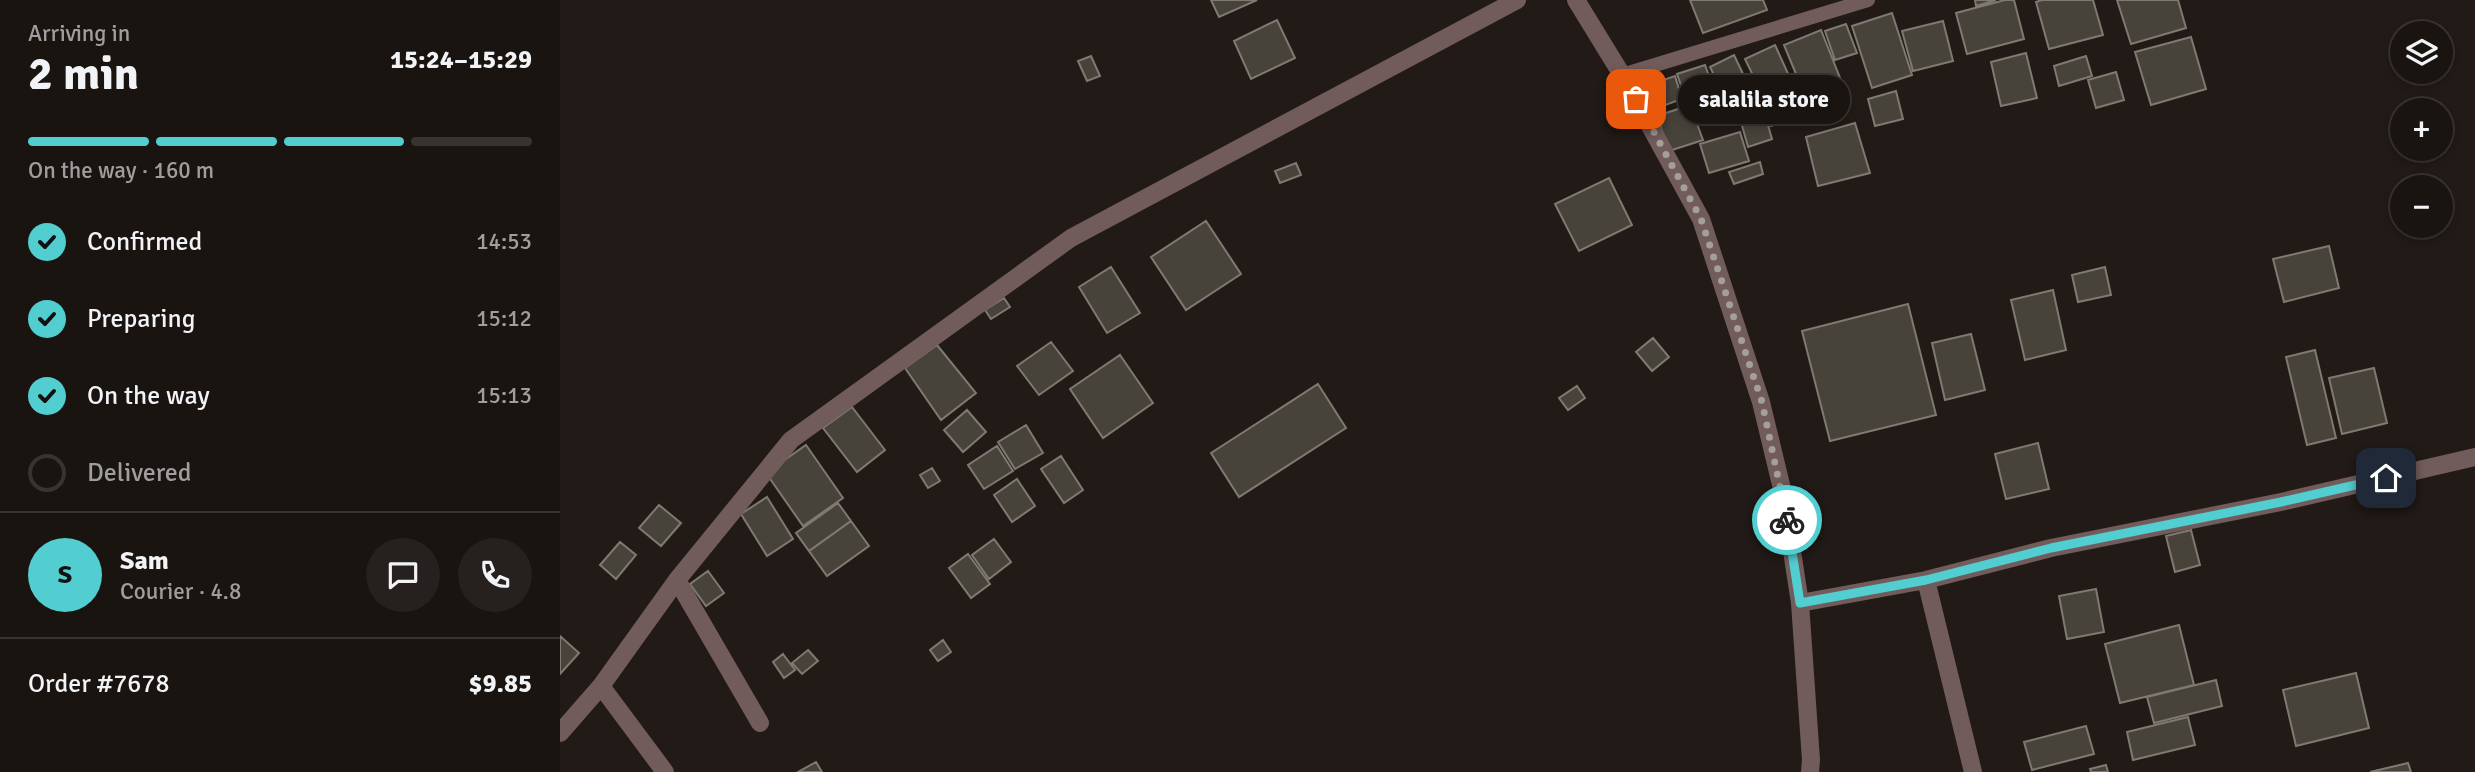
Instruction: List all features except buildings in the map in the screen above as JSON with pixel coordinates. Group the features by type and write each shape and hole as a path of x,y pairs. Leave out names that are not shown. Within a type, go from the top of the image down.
{"street":[{"path":"560,733 601,686 677,580 791,440 1071,238 1517,0"},
{"path":"1577,0 1622,75 1701,219 1762,402 1783,493 1800,603 1810,772"},
{"path":"1800,603 1926,580 2051,548 2281,502 2475,457"},
{"path":"677,580 760,723"},
{"path":"1926,580 1973,772"},
{"path":"601,686 666,772"}],"lane":[{"path":"1622,75 1868,0"}],"way so far":[{"path":"1636,99 1701,219 1762,402 1787,520"}],"place":[{"name":"salalila store","path":"1636,99"}],"route":[{"path":"1787,520 1800,603 1926,580 2051,548 2386,478"}]}
